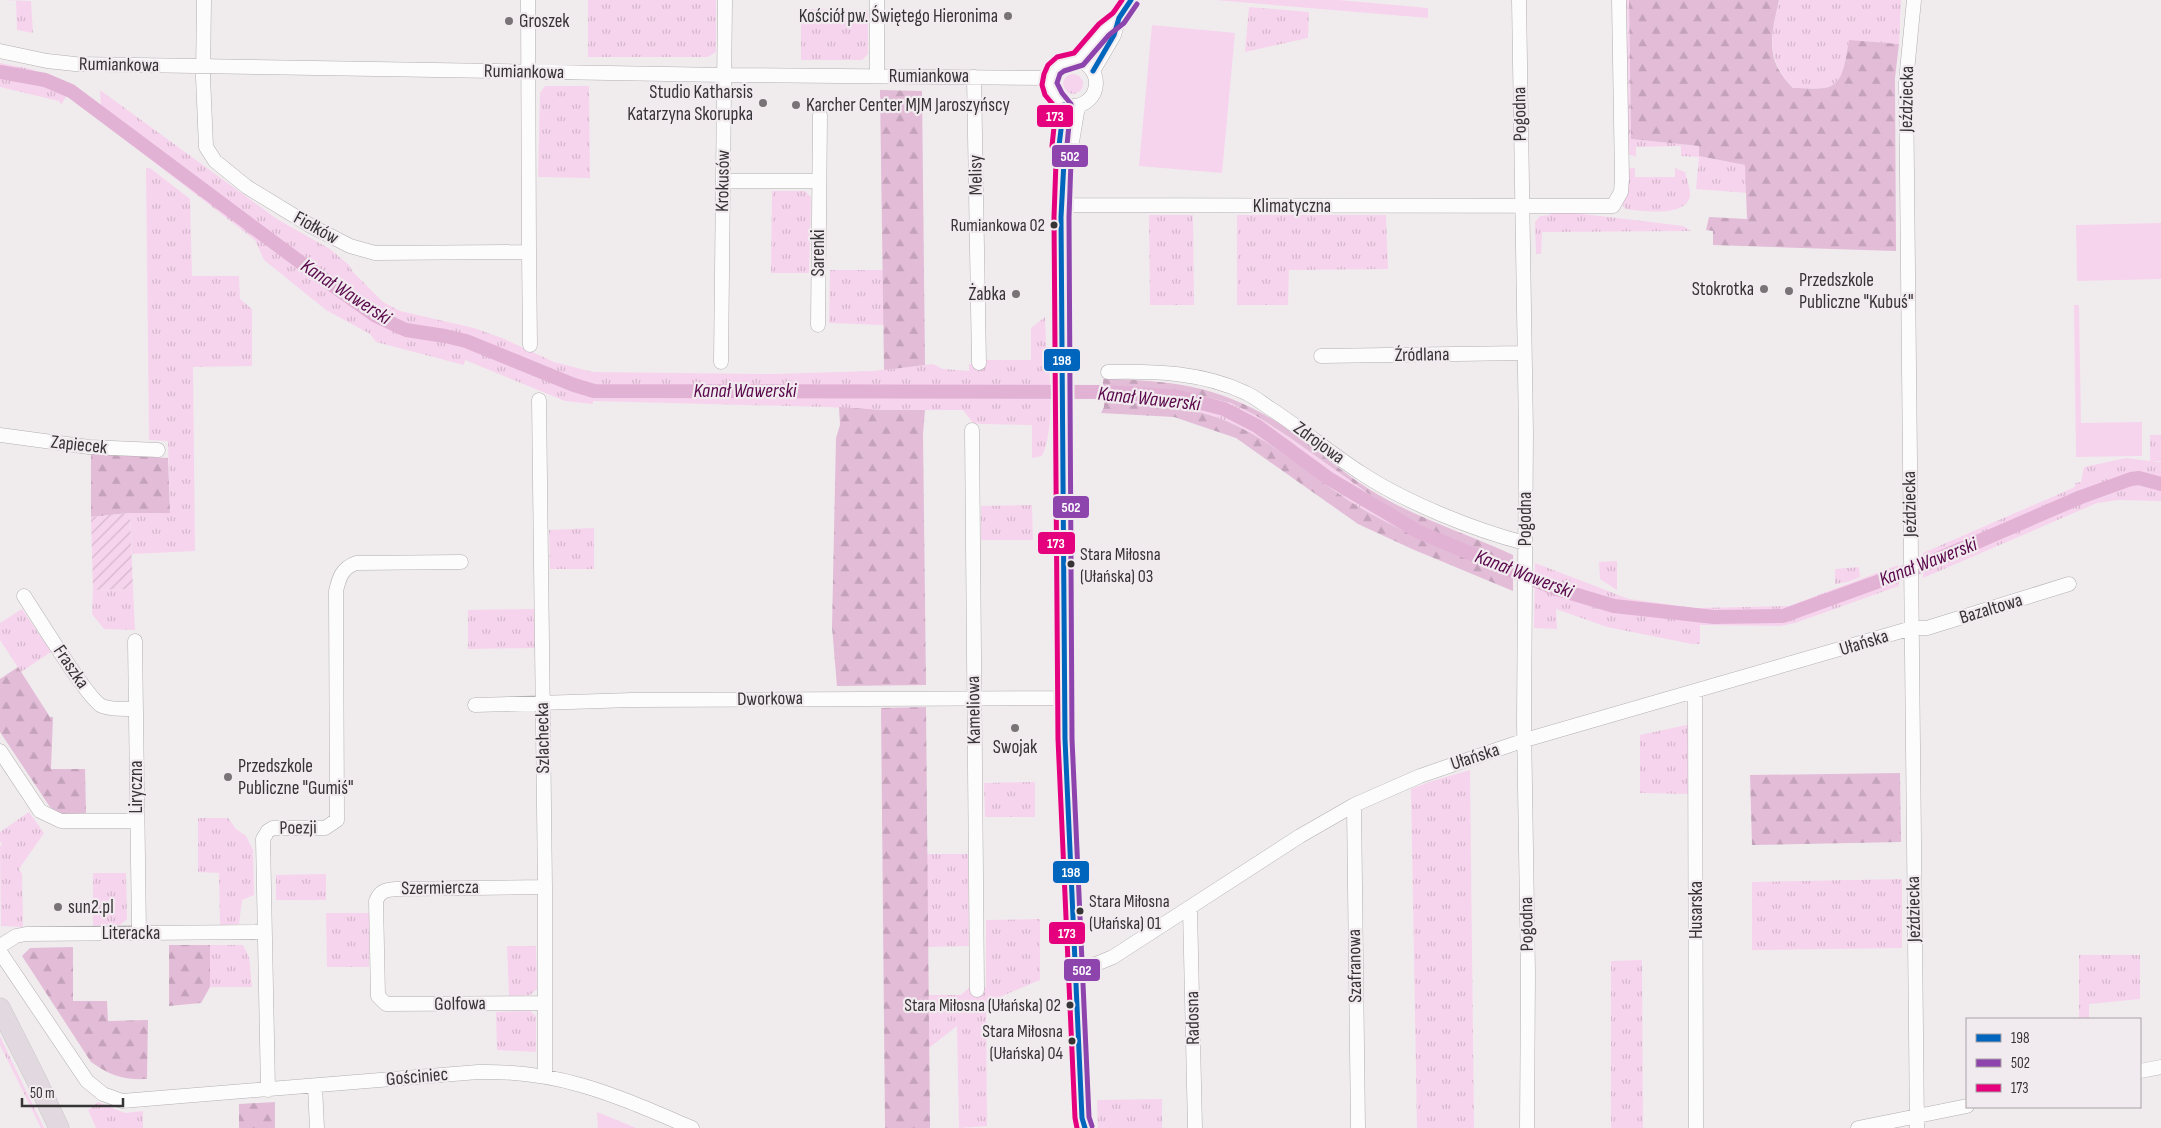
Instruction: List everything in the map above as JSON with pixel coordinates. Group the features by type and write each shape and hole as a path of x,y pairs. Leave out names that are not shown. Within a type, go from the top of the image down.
{"highway":[{"path":"0,1008 47,1100 59,1128"}],"street":[{"name":"Fiołków","path":"204,0 203,67 206,146 215,161 247,187 310,226 350,246 375,253 529,252"},
{"path":"528,0 530,345"},
{"name":"Krokusów","path":"721,362 725,0"},
{"path":"877,0 877,76"},
{"path":"1093,71 1114,35 1119,18 1131,0"},
{"name":"Pogodna","path":"1519,0 1523,354 1526,432 1525,740 1528,973 1526,1128"},
{"name":"Klimatyczna","path":"1061,205 1613,206 1621,192 1622,179 1619,0"},
{"name":"Jeździecka","path":"1914,0 1906,81 1917,1122"},
{"path":"1078,60 1104,29 1119,18"},
{"name":"Rumiankowa","path":"0,51 47,61 75,64 724,75 1050,78"},
{"path":"1071,60 1078,60 1089,66 1093,71 1096,78 1094,93 1085,104 1078,106 1064,105 1052,94 1050,78 1058,66 1071,60"},
{"name":"Melisy","path":"974,77 979,363"},
{"path":"1064,105 1059,146 1064,161 1061,205 1064,698 1082,1125"},
{"path":"1064,161 1072,148 1078,106"},
{"name":"Sarenki","path":"818,325 820,115"},
{"path":"723,181 819,181"},
{"name":"Źródlana","path":"1321,356 1523,354"},
{"name":"Zdrojowa","path":"1108,372 1152,371 1196,376 1246,393 1294,424 1362,474 1420,505 1506,538 1525,543"},
{"name":"Szlachecka","path":"539,400 545,887 544,1076"},
{"name":"Kameliowa","path":"972,430 977,990"},
{"name":"Zapiecek","path":"0,435 89,447 158,450"},
{"name":"Poezji","path":"268,1090 263,839 265,834 272,828 326,828 335,823 338,817 336,591 341,574 356,563 461,562"},
{"name":"Bazaltowa","path":"1912,628 1928,628 2069,584"},
{"name":"Fraszka","path":"24,596 82,683 100,706 117,709 136,709"},
{"name":"Ułańska","path":"1075,967 1096,964 1113,957 1190,909 1256,864 1354,805 1428,773 1525,740 1912,628"},
{"name":"Liryczna","path":"136,641 136,821 139,933"},
{"name":"Husarska","path":"1695,691 1696,1128"},
{"name":"Dworkowa","path":"475,704 1064,698"},
{"path":"0,751 40,811 61,820 136,821"},
{"name":"Szafranowa","path":"1354,805 1358,1128"},
{"name":"Szermiercza","path":"378,996 376,901 378,894 384,890 545,887"},
{"name":"Radosna","path":"1190,909 1194,1128"},
{"name":"Literacka","path":"0,946 16,936 26,934 265,932"},
{"name":"Gościniec","path":"0,952 87,1081 96,1090 112,1098 133,1101 478,1072 517,1073 544,1076 594,1088 692,1128"},
{"name":"Golfowa","path":"378,996 386,1004 393,1005 545,1003"},
{"path":"2141,1071 2161,1067"},
{"path":"315,1086 317,1128"},
{"path":"1858,1128 1917,1122 1966,1106"}],"green space":[{"path":"5,0 31,1 33,33 17,30 16,1"},
{"path":"588,0 716,0 716,52 708,57 588,57"},
{"path":"1215,0 1339,0 1428,8 1428,18"},
{"path":"1625,0 1629,0 1631,139 1699,146 1699,156 1745,165 1748,193 1696,189 1699,157 1681,156 1681,146 1636,147 1636,157 1628,154"},
{"path":"1629,0 1779,0 1772,36 1772,47 1777,67 1793,88 1821,88 1834,84 1842,74 1849,40 1899,44 1895,78 1896,251 1713,245 1713,231 1706,230 1709,217 1747,219 1745,165 1699,156 1699,146 1631,139"},
{"path":"1779,0 1901,0 1899,44 1849,41 1842,74 1834,84 1821,88 1793,88 1778,67 1772,47"},
{"path":"1249,7 1309,12 1308,38 1245,52"},
{"path":"801,9 868,10 868,54 862,60 801,60"},
{"path":"1152,25 1235,33 1222,173 1139,166"},
{"path":"0,63 31,69 72,87 61,105 59,101 0,87"},
{"path":"1073,74 1080,77 1083,84 1080,91 1073,94 1066,91 1063,84 1066,77"},
{"path":"545,86 589,86 590,178 538,177 540,93"},
{"path":"100,90 277,219 330,249 349,265 353,272 383,302 400,311 474,328 502,338 554,362 593,372 771,374 873,371 933,364 943,369 969,371 969,364 987,364 986,360 1031,360 1031,328 1045,317 1046,345 1049,353 1050,419 1049,433 1042,456 1032,458 1032,425 973,423 963,410 882,410 593,401 593,404 565,401 465,360 464,365 376,342 370,334 326,310 264,260 255,240 102,122"},
{"path":"880,90 922,91 925,365 884,370"},
{"path":"146,168 150,168 190,199 192,276 239,276 240,299 252,309 252,366 193,367 195,551 132,554 130,513 170,513 168,441 149,440"},
{"path":"1635,168 1635,177 1675,177 1675,168 1685,172 1690,192 1687,202 1673,210 1652,212 1626,209 1623,206 1625,172"},
{"path":"772,191 805,191 811,197 809,273 771,273"},
{"path":"1550,210 1683,226 1691,231 1542,232 1541,254 1536,254 1535,222 1540,216 1550,215"},
{"path":"1149,215 1193,215 1194,305 1150,305"},
{"path":"1237,215 1386,215 1388,269 1289,270 1288,305 1237,305"},
{"path":"2161,223 2161,279 2077,281 2076,225"},
{"path":"830,270 883,270 884,325 829,323"},
{"path":"2074,305 2079,305 2081,423 2142,422 2142,456 2076,457"},
{"path":"1103,379 1173,384 1216,393 1237,401 1280,424 1370,490 1415,514 1513,555 1513,564 1412,522 1289,437 1255,415 1231,403 1184,392 1103,386"},
{"path":"1103,386 1184,392 1231,403 1255,415 1289,437 1412,522 1513,564 1513,577 1437,546 1382,520 1344,498 1268,444 1228,422 1181,408 1155,404 1104,401"},
{"path":"1104,401 1155,404 1181,408 1228,422 1268,444 1344,498 1382,520 1437,546 1513,577 1513,591 1412,549 1358,524 1236,438 1174,417 1101,413"},
{"path":"839,407 925,410 923,434 926,685 837,686 832,627 836,438 840,425"},
{"path":"2150,435 2161,435 2161,461 2151,461 2161,462 2161,501 2118,500 2097,503 1923,578 1923,553 2075,487 2075,483 2081,482 2084,467 2126,458 2150,461"},
{"path":"91,453 168,458 170,513 130,513 91,517"},
{"path":"1032,505 1033,540 981,540 981,506"},
{"path":"130,513 133,589 93,590 91,517"},
{"path":"594,528 594,569 550,569 549,530"},
{"path":"1617,561 1617,590 1600,579 1599,562"},
{"path":"1535,563 1629,599 1695,608 1789,606 1898,565 1899,586 1795,623 1780,626 1700,625 1700,644 1692,644 1607,627 1556,609 1557,629 1534,628"},
{"path":"1859,567 1860,577 1848,582 1835,584 1835,569"},
{"path":"133,589 135,630 104,629 92,614 93,590"},
{"path":"22,609 51,652 21,672 0,640 0,623"},
{"path":"534,609 535,648 468,649 468,610"},
{"path":"18,667 50,717 53,717 51,769 85,769 86,813 60,814 50,807 0,732 0,679"},
{"path":"926,707 930,1128 885,1128 881,708"},
{"path":"1691,724 1691,794 1640,793 1640,735"},
{"path":"1470,770 1474,1128 1417,1128 1411,789"},
{"path":"1900,773 1901,842 1752,845 1750,775"},
{"path":"1035,782 1035,817 985,817 984,783"},
{"path":"29,812 44,833 19,869 22,874 23,927 1,926 0,846 2,845 0,832"},
{"path":"198,818 228,818 236,829 246,836 253,850 254,895 242,900 239,924 220,925 219,873 198,872"},
{"path":"927,854 968,854 969,946 928,947"},
{"path":"93,873 126,873 127,919 120,925 93,926"},
{"path":"326,874 326,900 276,900 276,875"},
{"path":"1902,879 1902,948 1752,950 1752,882"},
{"path":"326,913 369,913 369,967 327,967"},
{"path":"1040,919 1040,980 986,1003 987,1126 959,1128 957,1026 929,1048 928,995 961,995 970,987 986,987 986,920"},
{"path":"169,945 210,945 210,987 201,1003 169,1006"},
{"path":"210,945 243,945 249,957 252,987 210,987"},
{"path":"507,946 536,946 537,989 530,995 509,996"},
{"path":"73,947 73,1001 107,1001 108,1021 148,1020 147,1079 131,1079 118,1076 105,1071 91,1062 22,956 30,948"},
{"path":"2079,955 2140,955 2140,999 2089,1004 2089,1018 2079,1018"},
{"path":"1642,960 1643,1128 1611,1128 1611,961"},
{"path":"530,1011 536,1016 536,1052 497,1050 496,1012"},
{"path":"0,1036 44,1128 41,1128 0,1045"},
{"path":"1162,1099 1162,1128 1098,1128 1097,1100"},
{"path":"98,1102 125,1113 143,1111 143,1128 96,1128 88,1110"},
{"path":"275,1102 275,1128 239,1128 239,1104"},
{"path":"597,1112 636,1128 598,1128"}],"waterway":[{"name":"Kanał Wawerski","path":"0,72 45,80 71,91 304,265 376,316 406,330 466,341 574,385 594,391 1107,392 1179,397 1224,409 1257,426 1328,478 1419,532 1554,588 1614,606 1714,617 1783,616 1924,565 2081,497 2131,479 2139,478 2161,484"}],"transit line":[{"name":"173","path":"1077,1128 1075,1118 1058,739 1054,217 1056,162 1052,146 1056,108 1045,95 1042,85 1048,65 1057,57 1074,53 1099,24 1113,13 1122,0"},
{"name":"198","path":"1093,71 1114,35 1119,18 1131,0"},
{"name":"502","path":"1092,1126 1089,1117 1072,739 1069,217 1071,161 1067,145 1071,104 1057,83 1060,74 1064,71 1083,65 1109,35 1124,23 1137,4"},
{"name":"198","path":"1064,105 1059,146 1064,161 1061,217 1065,739 1082,1118 1085,1128"}],"place":[{"name":"Kościół pw. Świętego Hieronima","path":"1008,16"},
{"name":"Groszek","path":"509,21"},
{"name":"Studio Katharsis Katarzyna Skorupka","path":"763,103"},
{"name":"Karcher Center MJM Jaroszyńscy","path":"796,105"},
{"name":"Rumiankowa 02","path":"1054,225"},
{"name":"Stokrotka","path":"1764,289"},
{"name":"Przedszkole Publiczne \"Kubuś\"","path":"1789,291"},
{"name":"Żabka","path":"1016,294"},
{"name":"Stara Miłosna (Ułańska) 03","path":"1071,564"},
{"name":"Swojak","path":"1015,728"},
{"name":"Przedszkole Publiczne \"Gumiś\"","path":"228,777"},
{"name":"sun2.pl","path":"58,907"},
{"name":"Stara Miłosna (Ułańska) 01","path":"1080,911"},
{"name":"Stara Miłosna (Ułańska) 02","path":"1070,1005"},
{"name":"Stara Miłosna (Ułańska) 04","path":"1072,1041"}]}
